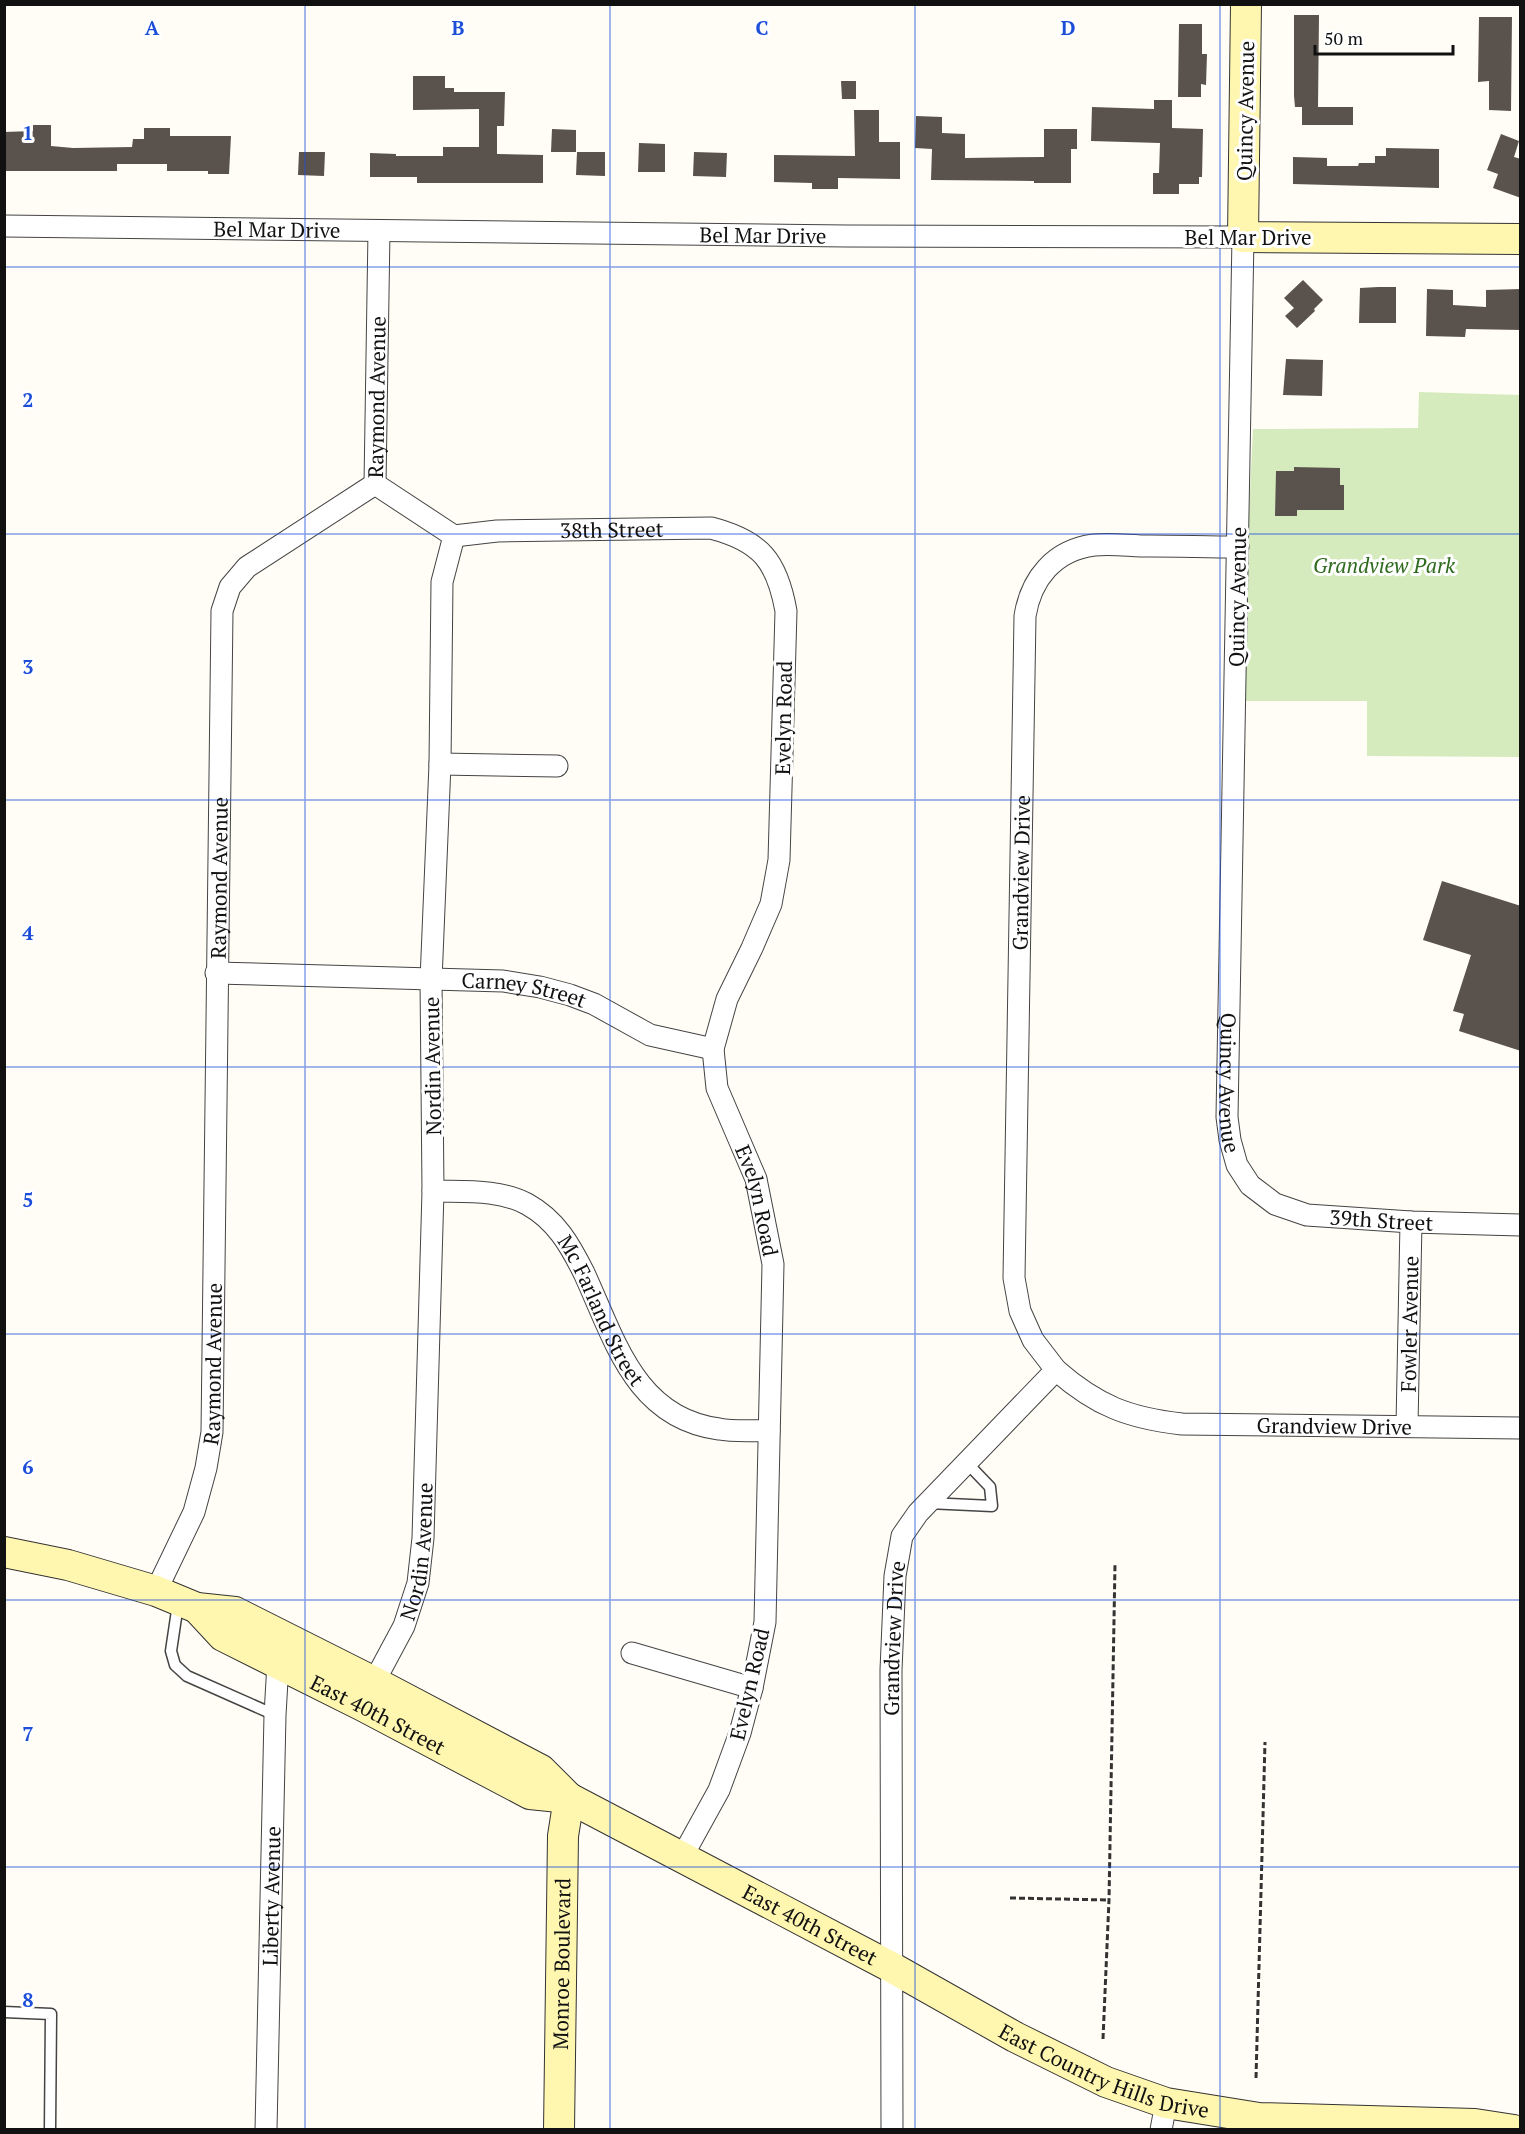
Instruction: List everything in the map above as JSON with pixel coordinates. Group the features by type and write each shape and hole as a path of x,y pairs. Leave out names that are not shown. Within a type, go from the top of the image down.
{"main road":[{"name":"Quincy Avenue","path":"1243,237 1246,4"},
{"name":"Bel Mar Drive","path":"1243,237 1521,240"},
{"name":"East 40th Street","path":"4,1552 68,1565 177,1600 235,1612 542,1770 569,1798 891,1967"},
{"name":"East 40th Street","path":"177,1600 223,1636 530,1794 569,1798"},
{"name":"Monroe Boulevard","path":"559,2130 563,1836 569,1798"},
{"name":"East Country Hills Drive","path":"891,1967 1015,2037 1106,2082 1163,2116 1475,2124 1514,2130"}],"street":[{"name":"Bel Mar Drive","path":"4,226 848,236 1243,237"},
{"name":"Raymond Avenue","path":"177,1600 194,1512 207,1468 212,1432 222,611 230,587 246,567 375,484 379,231"},
{"name":"Quincy Avenue","path":"1243,237 1227,1117 1230,1140 1238,1165 1250,1185"},
{"path":"375,484 454,536"},
{"name":"38th Street","path":"454,536 497,531 711,528 731,533 764,554"},
{"name":"Nordin Avenue","path":"374,1682 404,1626 418,1583 423,1538 433,1191 432,980 440,764 442,582 454,536"},
{"name":"Grandview Drive","path":"1238,547 1093,545 1067,553 1047,567 1035,581 1028,598 1024,628 1014,1278 1020,1311 1033,1340 1056,1370 1077,1388 1105,1405 1154,1421 1182,1424 1521,1428"},
{"name":"Evelyn Road","path":"682,1857 719,1790 740,1733 752,1688 765,1622 773,1264 756,1179 717,1088 713,1049 727,999 771,904 779,860 786,611 776,571 764,554"},
{"path":"440,764 557,766"},
{"name":"Carney Street","path":"216,973 503,981 540,987 594,1004 650,1035 713,1049"},
{"name":"39th Street","path":"1250,1185 1275,1204 1307,1215 1411,1222 1521,1225"},
{"name":"Mc Farland Street","path":"433,1191 486,1193 508,1197 526,1204 543,1215 560,1230 573,1251 627,1365 650,1397 681,1418 699,1425 719,1429 769,1431"},
{"name":"Fowler Avenue","path":"1407,1426 1411,1222"},
{"name":"Grandview Drive","path":"892,2130 891,1670 895,1576 902,1536 927,1503 1056,1370"},
{"path":"632,1653 752,1688"},
{"name":"Liberty Avenue","path":"266,2130 278,1663"}],"lane":[{"path":"927,1503 992,1506 990,1487 967,1462"},
{"path":"177,1600 171,1651 175,1665 187,1676 275,1715"},
{"path":"4,2012 51,2014 50,2130"}],"path":[{"path":"1103,2039 1109,1900 1116,1564"},
{"path":"1256,2078 1264,1742"},
{"path":"1010,1898 1109,1900"}],"green space":[{"name":"Grandview Park","path":"1419,392 1520,395 1520,757 1367,756 1367,701 1240,701 1253,429 1418,428"}],"building":[{"path":"1294,15 1319,15 1318,107 1353,107 1353,125 1302,125 1302,107 1295,107 1294,96"},
{"path":"1479,17 1512,17 1511,111 1489,110 1489,81 1478,82"},
{"path":"1179,24 1202,24 1202,54 1207,54 1206,85 1201,84 1201,97 1178,97"},
{"path":"413,76 445,76 445,88 454,88 454,92 505,92 504,126 497,126 497,154 543,155 543,183 417,183 417,177 370,177 370,153 396,154 396,156 443,156 443,147 479,147 479,109 413,110"},
{"path":"841,81 856,81 856,99 842,99"},
{"path":"1154,100 1172,100 1172,128 1203,129 1202,177 1199,177 1199,184 1179,184 1179,194 1153,194 1153,173 1159,173 1160,143 1091,141 1092,107 1154,109"},
{"path":"854,110 879,110 879,142 900,142 900,179 838,178 838,189 812,189 812,183 774,182 774,155 855,156"},
{"path":"916,116 942,117 942,133 965,134 965,158 1044,157 1044,129 1077,129 1077,149 1071,149 1071,183 931,180 932,149 915,148"},
{"path":"33,125 51,125 51,146 73,148 132,147 133,139 144,139 144,128 170,128 170,136 231,136 229,174 208,174 208,171 167,171 167,164 117,164 117,171 4,171 4,132 33,131"},
{"path":"552,129 576,130 576,152 551,152"},
{"path":"1501,134 1519,141 1514,157 1521,159 1521,198 1493,188 1498,174 1487,170"},
{"path":"639,143 665,144 665,172 638,172"},
{"path":"1386,148 1439,149 1439,188 1293,184 1293,157 1327,158 1327,166 1358,166 1359,163 1375,163 1375,156 1386,156"},
{"path":"299,152 325,152 324,176 298,175"},
{"path":"577,152 605,152 605,176 576,175"},
{"path":"694,152 727,153 726,177 693,176"},
{"path":"1303,280 1323,300 1297,328 1285,316 1294,308 1284,298"},
{"path":"1396,287 1396,323 1359,323 1360,288"},
{"path":"1427,289 1453,290 1453,305 1486,307 1486,290 1521,289 1521,330 1466,329 1465,337 1426,336"},
{"path":"1286,359 1323,360 1322,396 1283,395"},
{"path":"1294,467 1340,468 1340,485 1344,485 1344,510 1297,510 1297,516 1275,516 1276,471 1294,471"},
{"path":"1442,881 1521,906 1521,1051 1459,1031 1464,1014 1453,1011 1471,955 1423,940"}]}
